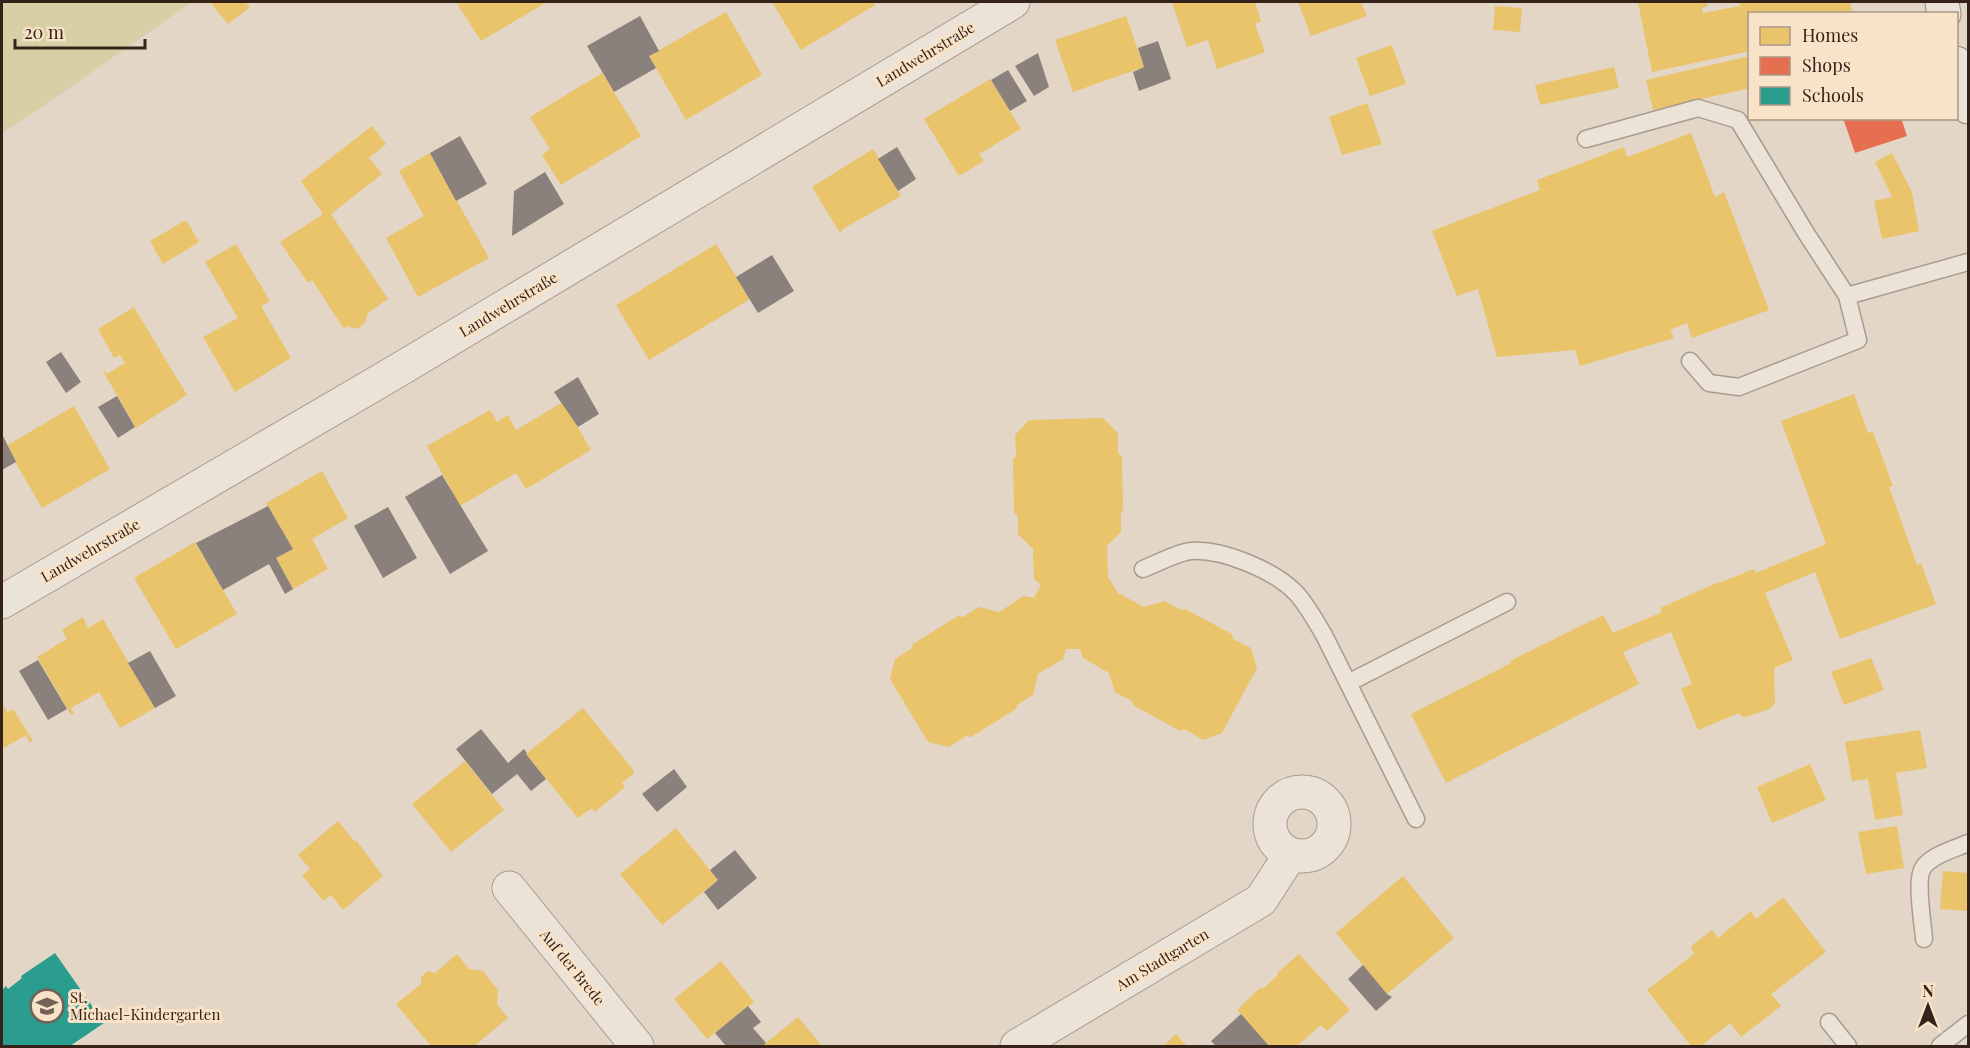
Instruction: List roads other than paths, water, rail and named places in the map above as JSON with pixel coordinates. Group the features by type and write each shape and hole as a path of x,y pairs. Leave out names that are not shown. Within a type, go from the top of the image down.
{"street":[{"name":"Landwehrstraße","path":"2,602 397,371 1013,2"},
{"path":"1958,70 1968,107"},
{"name":"Am Stadtgarten","path":"1017,1047 1261,900 1290,855"},
{"name":"Auf der Brede","path":"509,888 637,1047"}],"lane":[{"path":"1586,139 1698,108 1738,120 1846,296 1858,340 1739,387 1709,383 1690,361"},
{"path":"1846,296 1968,262"},
{"path":"1143,569 1190,551 1223,555 1257,567 1279,578 1294,591 1324,635 1416,819"},
{"path":"1348,683 1507,602"},
{"path":"1924,939 1920,877 1923,867 1936,857 1968,843"},
{"path":"1829,1022 1848,1047"},
{"path":"1940,1047 1968,1024"}],"place":[{"name":"St. Michael-Kindergarten","path":"47,1006"}]}
